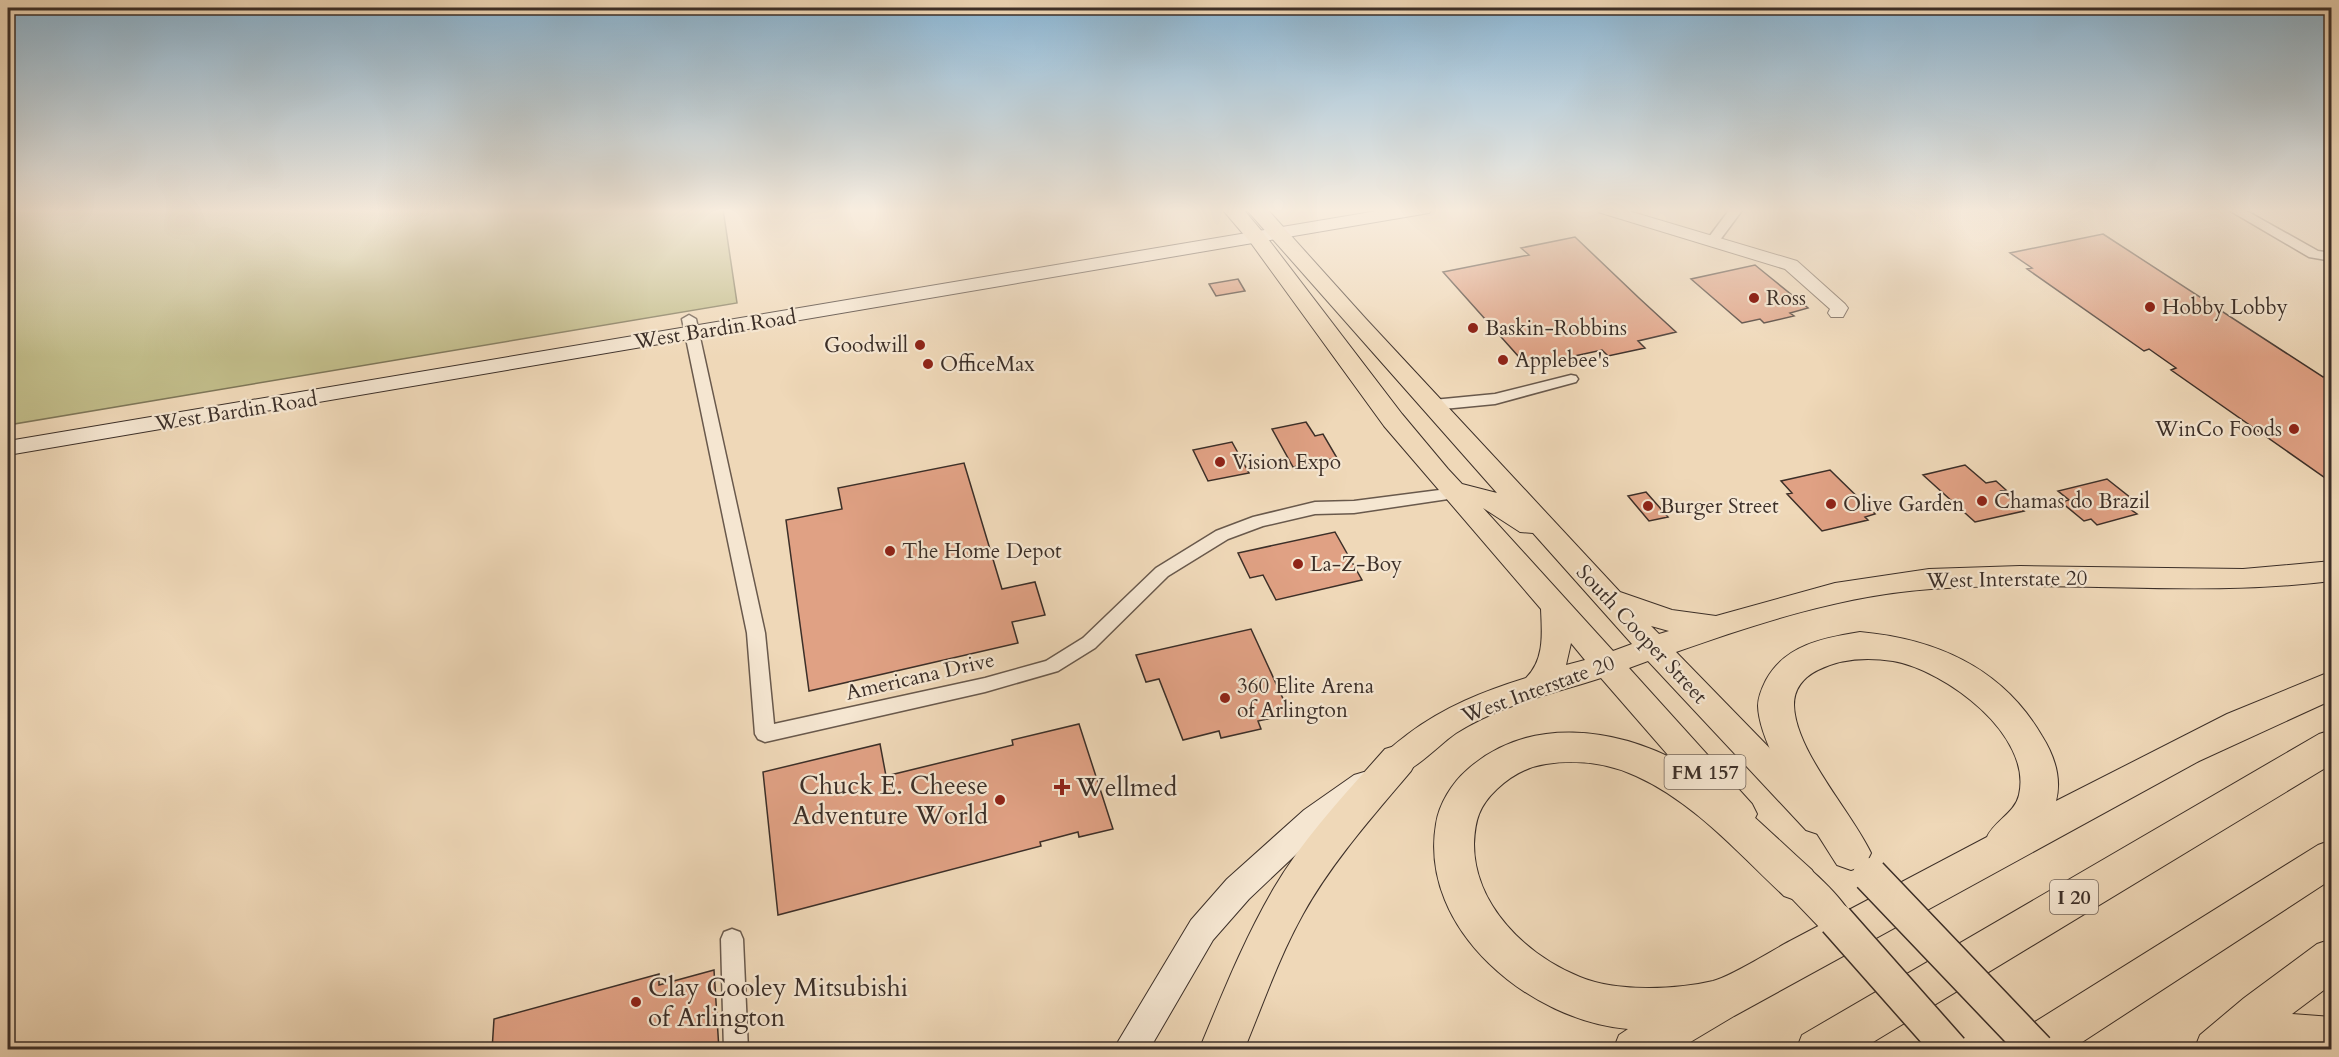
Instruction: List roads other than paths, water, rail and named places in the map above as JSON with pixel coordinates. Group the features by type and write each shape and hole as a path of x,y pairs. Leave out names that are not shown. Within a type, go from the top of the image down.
{"highway":[{"path":"1860,864 1803,775 1789,745 1776,707 1779,690 1791,670 1810,656 1856,645 1897,649 1939,664 1966,678 1991,696 2010,714 2026,736 2037,763 2041,786 2033,811 2006,839 1956,876"},
{"path":"1635,1050 1719,1001 1956,876 2186,750 2240,723 2331,685"},
{"path":"1719,1001 1643,1009 1604,1005 1568,994 1529,972 1513,959 1497,945 1468,905 1455,872 1455,824 1468,793 1498,765 1532,750 1553,746 1583,747 1616,752 1650,764 1688,786 1798,883"},
{"name":"I 20","path":"1818,1050 2331,746"},
{"path":"1221,1050 1278,922 1300,884 1335,835 1398,760"},
{"path":"2030,1050 2331,857"},
{"path":"2216,1050 2259,1013 2331,958"},
{"path":"2222,1050 2259,1037 2304,1034 2331,1039"}],"main road":[{"name":"West Bardin Road","path":"8,448 220,406 1088,258"},
{"name":"South Cooper Street","path":"1283,258 1343,353 1393,420 1455,493 1723,793 1798,883 1836,920 1951,1050"},
{"name":"South Cooper Street","path":"1294,258 1433,405 1653,647 2037,1050"},
{"path":"1343,353 1387,397 1403,404 1433,405"},
{"name":"West Bardin Road","path":"8,432 220,406"},
{"path":"1455,493 1470,492 1485,497 1554,539"},
{"name":"West Interstate 20","path":"1130,1050 1202,930 1238,889 1314,819 1448,723 1486,705 1653,647 1733,622 1859,588 1912,580 1974,576 2159,580 2309,575 2331,571"},
{"path":"1605,595 1661,619 1696,625 1733,622"},
{"path":"1535,688 1546,680 1556,657 1555,605"}],"street":[{"path":"1773,258 1791,266 1839,308 1837,313"},
{"name":"Americana Drive","path":"690,326 756,633 765,734 985,685 1052,666 1089,643 1162,572 1222,535 1259,521 1315,508 1354,507 1455,493"},
{"path":"1433,405 1495,399 1571,379"},
{"path":"732,939 736,1050"}],"place":[{"name":"Ross","path":"1754,298"},
{"name":"Hobby Lobby","path":"2150,307"},
{"name":"Baskin-Robbins","path":"1473,328"},
{"name":"Goodwill","path":"920,345"},
{"name":"Applebee's","path":"1503,360"},
{"name":"OfficeMax","path":"928,364"},
{"name":"WinCo Foods","path":"2294,429"},
{"name":"Vision Expo","path":"1220,462"},
{"name":"Chamas do Brazil","path":"1982,501"},
{"name":"Olive Garden","path":"1831,504"},
{"name":"Burger Street","path":"1648,506"},
{"name":"The Home Depot","path":"890,551"},
{"name":"La-Z-Boy","path":"1298,564"},
{"name":"360 Elite Arena of Arlington","path":"1225,698"},
{"name":"Wellmed","path":"1062,787"},
{"name":"Chuck E. Cheese Adventure World","path":"1000,800"},
{"name":"Clay Cooley Mitsubishi of Arlington","path":"636,1002"}]}
